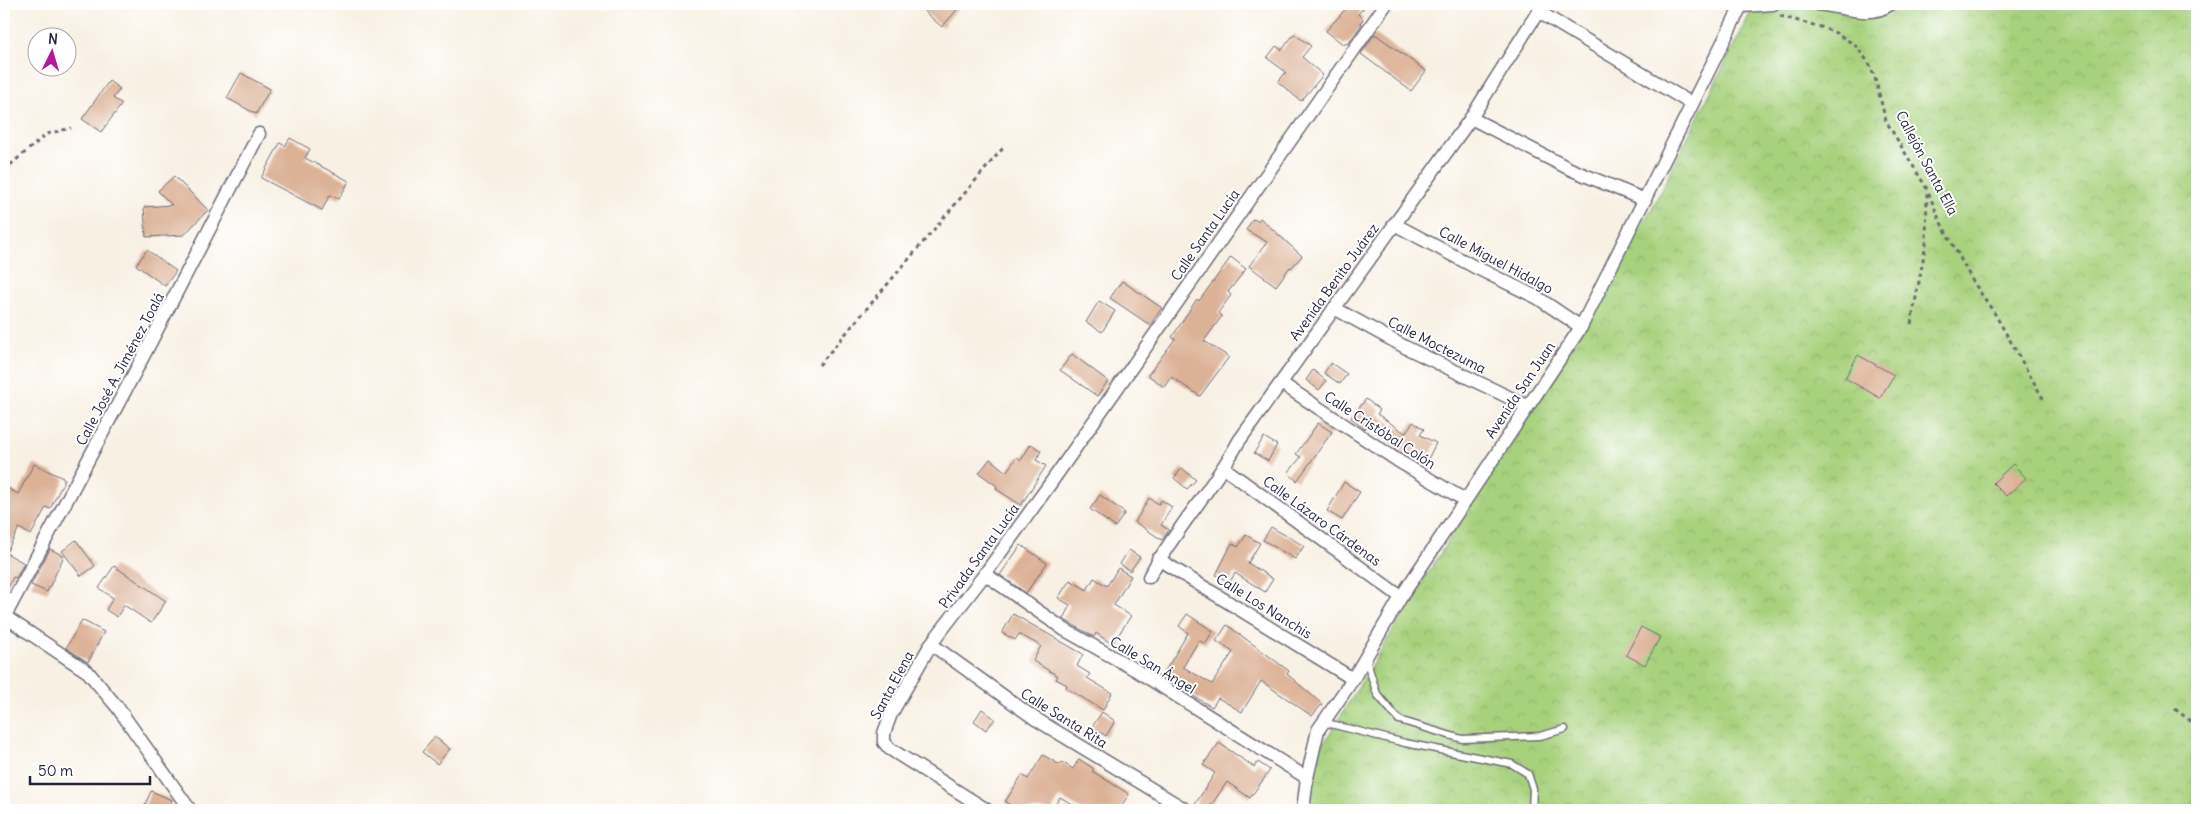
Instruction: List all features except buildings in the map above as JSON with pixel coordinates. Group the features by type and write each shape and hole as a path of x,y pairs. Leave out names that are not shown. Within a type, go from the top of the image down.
{"street":[{"name":"Calle Santa Lucía","path":"1050,484 1386,4"},
{"path":"1818,4 1862,12 1884,8 1890,4"},
{"path":"1739,5 1773,9"},
{"name":"Avenida San Juan","path":"1303,810 1307,778 1318,730 1353,679 1401,597 1581,327 1645,200 1739,5"},
{"path":"1541,8 1692,104"},
{"name":"Avenida Benito Juárez","path":"1149,577 1158,559 1224,468 1239,441 1471,118 1541,8"},
{"path":"1471,118 1570,169 1645,200"},
{"name":"Calle José A. Jiménez Toalá","path":"4,617 259,134"},
{"name":"Calle Miguel Hidalgo","path":"1394,224 1538,298 1581,327"},
{"name":"Calle Moctezuma","path":"1334,308 1405,347 1527,406"},
{"name":"Calle Cristóbal Colón","path":"1281,383 1400,462 1465,500"},
{"name":"Calle Lázaro Cárdenas","path":"1224,468 1401,597"},
{"name":"Privada Santa Lucía","path":"931,644 985,574 1050,484"},
{"name":"Calle Los Nanchis","path":"1158,559 1353,679"},
{"name":"Calle San Ángel","path":"985,574 1065,630 1134,669 1307,778"},
{"path":"4,617 88,672 118,708 190,810"},
{"name":"Santa Elena","path":"931,644 891,714 884,733 884,742 890,749 986,810"},
{"name":"Calle Santa Rita","path":"931,644 1034,718 1186,810"}],"lane":[{"path":"1365,658 1377,694 1399,720 1462,739 1540,736 1565,729"},
{"path":"1324,722 1405,743 1512,764 1528,774 1533,789 1532,810"}],"path":[{"name":"Callejón Santa Ella","path":"1773,9 1836,33 1855,45 1869,63 1886,121 1926,190 1939,219 1972,280 1995,314 2045,402"},
{"path":"4,170 47,134 71,128"},
{"path":"819,365 1003,148"},
{"path":"1911,324 1926,244 1926,190"},
{"path":"2175,709 2197,726"}],"green space":[{"path":"1755,4 2197,4 2197,810 1307,810 1319,751 1651,210"}]}
